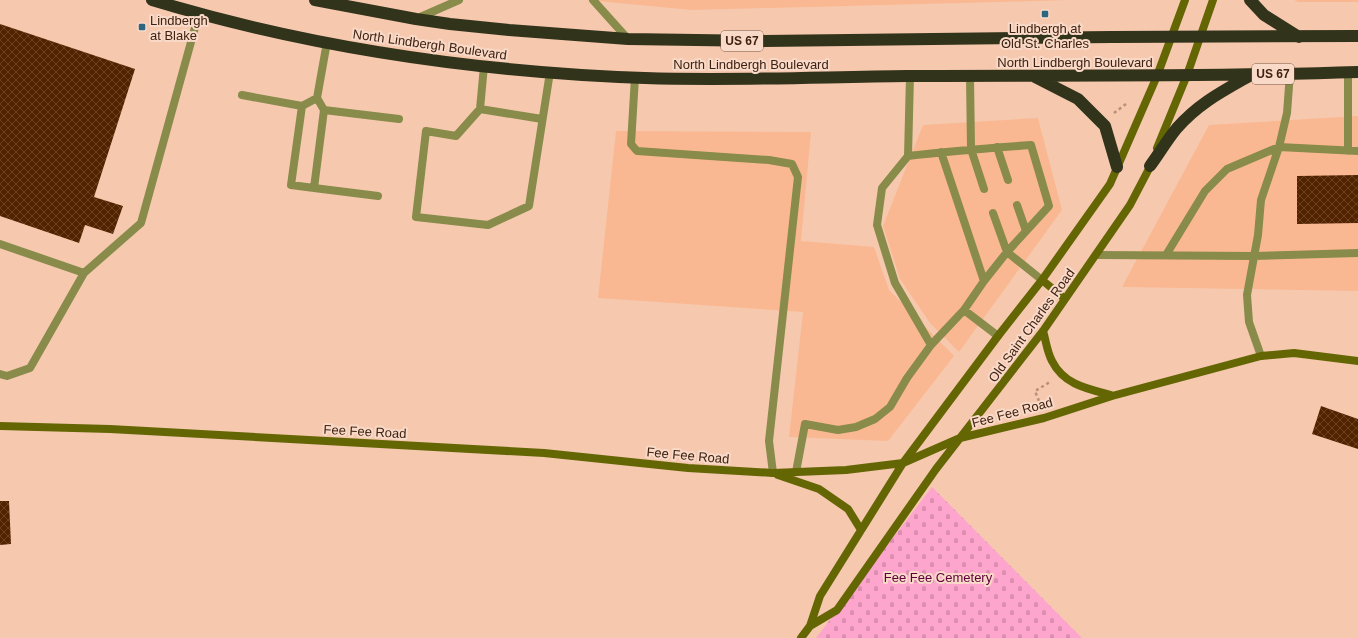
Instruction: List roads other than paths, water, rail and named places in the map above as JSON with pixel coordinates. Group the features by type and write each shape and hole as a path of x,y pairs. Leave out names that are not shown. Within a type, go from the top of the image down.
{"highway":[{"name":"North Lindbergh Boulevard","path":"152,0 275,32 327,42 422,58 484,66 550,72 635,77 797,79 910,76 1157,76 1353,72"},
{"name":"North Lindbergh Boulevard","path":"315,0 416,19 509,30 628,39 764,41 1358,36"},
{"path":"1250,0 1264,14 1299,37"},
{"path":"1150,166 1176,129 1194,111 1214,96 1253,74"},
{"path":"1034,76 1078,99 1104,126 1117,167"}],"street":[{"path":"416,19 459,0"},
{"path":"593,0 628,39"},
{"name":"Old Saint Charles Road","path":"810,626 820,596 903,464 998,336 1042,280 1110,184 1157,76 1185,0"},
{"name":"Old Saint Charles Road","path":"800,638 810,626 837,610 936,469 1043,331 1130,205 1150,166 1187,75 1212,0"},
{"path":"0,374 7,376 30,368 84,273 141,223 199,13"},
{"path":"314,188 324,110 317,98 327,42"},
{"path":"484,66 480,109 456,136 426,131 416,217 488,225 529,206 550,72"},
{"path":"1348,151 1353,72"},
{"path":"1261,356 1249,322 1247,295 1258,235 1261,200 1279,147 1288,114 1290,73"},
{"path":"910,76 908,156 882,188 877,225 895,283 931,345"},
{"path":"970,76 971,149 984,188"},
{"path":"635,77 631,144 638,151 769,160 792,164 798,177 769,441 773,473 819,489 848,509 861,530"},
{"path":"242,95 302,106 317,98"},
{"path":"302,106 291,185 378,196"},
{"path":"480,109 542,120"},
{"path":"324,110 399,119"},
{"path":"796,472 805,424 838,430 856,427 875,419 890,407 907,378 931,345 964,310 984,281 1007,252 1049,206 1031,145 971,149 908,156"},
{"path":"997,147 1008,180"},
{"path":"1166,255 1205,191 1227,169 1279,147 1358,151"},
{"path":"941,152 984,281"},
{"path":"1017,205 1026,231"},
{"path":"993,213 1007,252 1065,299"},
{"path":"0,244 84,273"},
{"path":"1097,254 1254,256 1358,253"},
{"path":"964,310 998,336"},
{"path":"1043,331 1052,361 1059,372 1067,380 1076,386 1112,396"},
{"name":"Fee Fee Road","path":"0,426 110,429 544,453 688,468 773,473 846,470 903,464 960,438 1044,418 1112,396 1261,356 1294,353 1358,361"}],"place":[{"name":"Lindbergh at Old St. Charles","path":"1045,14"},
{"name":"Lindbergh at Blake","path":"142,27"}],"park label":[{"name":"Fee Fee Cemetery","path":"938,577"}]}
